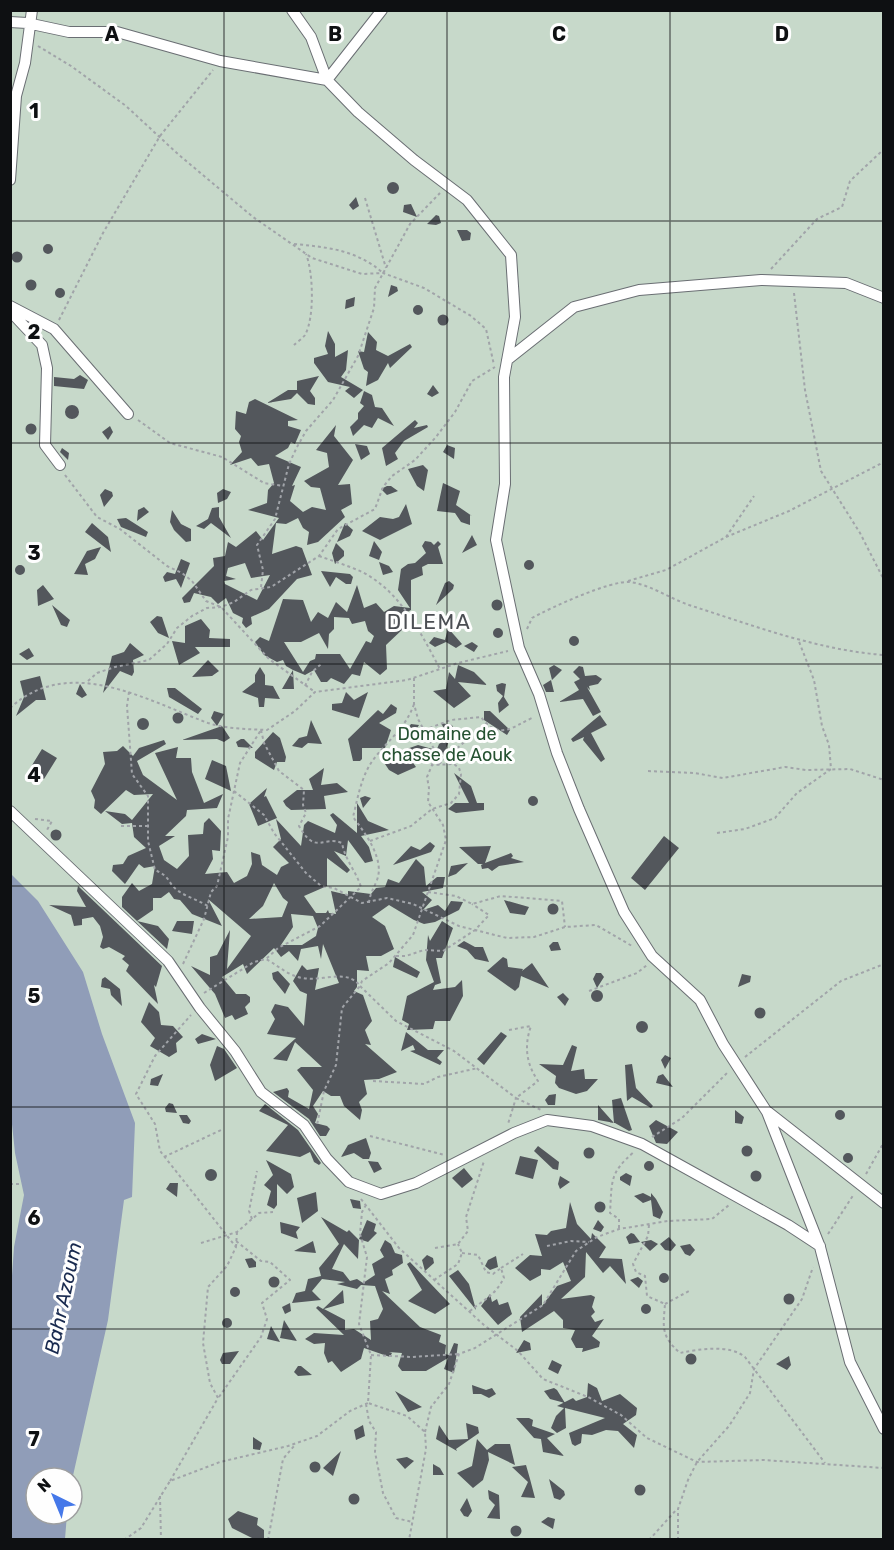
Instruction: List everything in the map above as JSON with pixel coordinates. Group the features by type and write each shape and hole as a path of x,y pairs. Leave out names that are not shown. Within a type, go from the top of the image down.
{"street":[{"path":"10,180 16,96 25,63 32,10"},
{"path":"292,10 311,37 327,80 358,112 467,200 512,255 515,317 503,397 505,484 496,540 519,648 579,809 624,912 655,958 700,1000 723,1044 767,1112 820,1246 850,1362 884,1430"},
{"path":"327,80 382,10"},
{"path":"10,22 30,23 69,32 117,32 220,61 327,80"},
{"path":"507,360 574,307 639,290 761,280 846,283 884,297"},
{"path":"10,306 54,329 128,414"},
{"path":"10,311 42,345 47,368 45,445 60,465"},
{"path":"10,811 132,924 168,961 197,1003 235,1051 261,1092 304,1125 327,1159 349,1182 381,1194 416,1183 504,1138 551,1121 592,1126 642,1144 739,1197 820,1246"},
{"path":"767,1112 884,1203"}],"path":[{"path":"28,40 89,79 160,136 220,189 306,254 334,267 362,274 383,273"},
{"path":"54,329 103,234 160,136 220,61"},
{"path":"761,280 817,219 842,207 850,181 884,149"},
{"path":"261,587 263,570 257,545 275,519 289,464 306,431 333,400 358,356 375,308 375,288 410,224 448,185"},
{"path":"365,198 386,268"},
{"path":"292,244 334,247 365,259 383,273 424,288 471,316 486,329 494,368"},
{"path":"294,345 305,334 311,303 312,270 306,254"},
{"path":"792,281 805,390 822,471 860,533 884,580"},
{"path":"87,681 97,673 149,660 167,644 177,628 192,616 207,608 221,607 261,587 271,587 319,556 338,529 375,509 383,487 392,476 415,460 436,436 472,381 507,360"},
{"path":"128,414 170,443 222,457 264,483 283,486"},
{"path":"10,708 38,689 87,681 129,692 209,723 267,730 315,692 414,678 519,648 532,618 574,597 666,570 726,537 789,512 884,462"},
{"path":"60,465 68,481 97,517 120,529 167,566 192,581 206,601 221,607 269,658 315,692"},
{"path":"726,537 754,496"},
{"path":"319,556 363,573 392,593 412,621 440,669"},
{"path":"628,581 686,604 797,638 860,653 884,655"},
{"path":"797,638 814,680 822,726 829,745 831,770"},
{"path":"305,686 312,672 321,664"},
{"path":"312,1137 324,1091 336,1065 342,1008 362,981 380,971 413,935 446,840 443,825 428,802 427,777 432,765 434,748 423,730 414,704 414,678"},
{"path":"129,692 127,706 132,774 148,796 150,857 155,870 168,876 176,890 195,897 209,907"},
{"path":"369,903 370,891 378,878 375,855 370,841 353,817 361,782 374,758 409,718 414,704"},
{"path":"423,730 451,720 481,717 488,726 498,731 508,730 544,713"},
{"path":"178,975 209,907 211,892 217,886 228,837 228,819 240,763 261,730"},
{"path":"236,1247 160,1151 155,1124 136,1094 155,1056 197,1003 245,967 266,959 278,948 320,926 361,887 356,872 345,858 342,843 317,844 306,837 299,826 306,813 303,805 304,790 279,771 264,743 261,730"},
{"path":"439,764 469,738"},
{"path":"370,841 411,826 432,809 451,803 459,794 459,768 454,764 432,765"},
{"path":"648,771 694,772 723,778 784,767 849,769 884,780"},
{"path":"717,833 745,829 775,818 797,793 831,770"},
{"path":"234,791 264,815 274,833 306,873 321,886 334,888 362,903 387,898 423,908 450,922 484,934 522,938 565,927 596,926 655,958 637,973 589,991"},
{"path":"121,825 148,826"},
{"path":"394,956 406,956 424,950 443,951 475,930 489,915 456,896 428,891"},
{"path":"472,904 501,896 562,901 565,927"},
{"path":"266,959 289,974 305,979 349,976 396,1021 454,1051 516,1098 542,1110 551,1121"},
{"path":"619,1229 619,1219 609,1213 612,1176 617,1166 642,1144 682,1118 736,1064 841,981 884,964"},
{"path":"504,1138 516,1098 538,1081 526,1056 527,1036 531,1026 509,1030"},
{"path":"373,1081 424,1084 438,1077 478,1068"},
{"path":"164,1157 221,1130"},
{"path":"370,1136 462,1159"},
{"path":"435,1248 458,1245 468,1231 466,1217 478,1176 491,1144"},
{"path":"252,1219 249,1211 256,1172"},
{"path":"10,1184 20,1184"},
{"path":"371,1355 459,1354 475,1348 543,1305 576,1251 589,1242 619,1229 712,1219 739,1197"},
{"path":"361,1198 399,1248 469,1312 518,1351 543,1379 588,1397 621,1415 647,1438 697,1462 763,1460 884,1468"},
{"path":"366,1206 362,1212 360,1234 367,1257 359,1324 371,1355 367,1403 369,1421 376,1432 375,1452 383,1493 396,1518 412,1522"},
{"path":"201,1243 237,1232 259,1213 273,1212"},
{"path":"650,1225 648,1236 633,1264 636,1272 645,1276 647,1296 665,1304"},
{"path":"218,1398 210,1383 203,1343 208,1287 227,1266 236,1247 237,1232"},
{"path":"124,1539 141,1528 218,1398 261,1337 267,1319 262,1303 290,1280 270,1262 261,1261 236,1240"},
{"path":"547,1246 571,1241 589,1242"},
{"path":"434,1280 458,1264 462,1253 458,1245"},
{"path":"462,1253 478,1255 486,1272 493,1274 523,1254"},
{"path":"469,1312 482,1300 494,1295 504,1278 501,1268"},
{"path":"665,1304 689,1292"},
{"path":"665,1304 663,1328 668,1343 680,1353 695,1350 737,1350 754,1369 825,1464"},
{"path":"409,1539 426,1449 425,1432 431,1407 449,1384 459,1354"},
{"path":"678,1539 678,1509 697,1462 729,1426 750,1393 754,1369"},
{"path":"170,1480 220,1462 317,1436 350,1411 367,1403 407,1416 425,1432"},
{"path":"268,1539 283,1459 295,1443"},
{"path":"160,1496 161,1539"},
{"path":"649,1539 678,1509"}],"green space":[{"name":"Domaine de chasse de Aouk","path":"11,11 883,11 883,1539 11,1540"}],"water":[{"name":"Bahr Azoum","path":"11,874 38,901 83,972 102,1034 135,1123 132,1197 124,1200 108,1320 75,1466 24,1466 24,1526 66,1526 65,1539 11,1539 10,1304 14,1247 24,1195 15,1153 10,1105"}],"building":[{"path":"395,182 399,188 395,194 391,194 387,186"},
{"path":"356,197 359,206 353,210 349,205"},
{"path":"411,204 417,217 403,212 404,205"},
{"path":"436,215 439,216 441,223 427,224"},
{"path":"457,230 467,230 471,233 470,240 462,241"},
{"path":"48,244 52,245 52,253 48,254 44,253 43,249 44,245"},
{"path":"17,252 21,253 21,261 17,262 13,261 12,257 13,253"},
{"path":"31,280 35,281 35,289 31,290 27,289 26,285 27,281"},
{"path":"391,285 397,287 398,291 388,297"},
{"path":"60,288 64,289 64,297 60,298 56,297 55,293 56,289"},
{"path":"355,297 354,306 345,309 346,300"},
{"path":"418,305 422,306 422,314 418,315 414,314 413,310 414,306"},
{"path":"443,315 447,316 447,324 443,325 439,324 438,320 439,316"},
{"path":"328,331 335,344 335,357 348,350 346,370 341,377 363,390 354,398 345,391 350,387 328,382 314,363 314,358 328,354 325,346"},
{"path":"368,332 377,342 376,350 388,356 410,344 412,347 390,368 388,363 378,380 366,386 368,372 364,369 358,351 364,352"},
{"path":"80,375 88,380 84,389 54,386 54,377 74,379"},
{"path":"319,376 310,391 315,398 315,405 308,404 297,393 291,399 267,403 288,390 297,390 297,381"},
{"path":"433,385 439,393 432,397 427,394"},
{"path":"364,391 372,395 375,407 382,408 394,426 378,418 372,428 364,425 353,436 350,427 358,419 358,413 364,406 360,403"},
{"path":"255,399 298,420 288,421 288,426 301,430 295,444 291,442 288,448 275,456 301,467 292,486 295,485 290,501 303,512 312,507 326,510 320,488 311,487 304,481 329,467 327,453 316,450 336,425 334,436 353,460 338,485 350,484 352,504 341,510 345,517 318,542 307,545 309,532 303,528 298,518 286,524 276,523 272,554 296,546 302,548 312,575 297,579 269,609 251,617 252,624 246,628 242,623 243,618 233,613 226,598 218,604 211,597 194,593 190,602 184,603 182,598 214,566 213,558 225,556 228,542 236,547 256,531 263,540 279,518 248,510 267,503 268,490 274,483 269,464 258,466 251,458 230,465 242,452 239,442 241,436 235,429 236,411 246,414 249,402","holes":["245,563 251,578 270,575 257,600 225,584 224,581 236,579 226,576 228,568"]},
{"path":"69,405 75,405 79,412 75,419 69,419 65,415 65,409"},
{"path":"415,420 418,423 414,428 427,425 428,427 404,441 395,453 398,459 386,466 382,448"},
{"path":"31,424 35,425 35,433 31,434 27,433 26,429 27,425"},
{"path":"110,426 113,432 108,440 102,432"},
{"path":"355,444 367,446 370,454 361,460"},
{"path":"447,445 455,448 454,459 443,452"},
{"path":"62,448 69,453 68,460 60,452"},
{"path":"423,465 428,470 424,491 417,486 408,469"},
{"path":"443,483 460,491 456,505 472,516 470,515 470,525 461,522 455,513 437,511"},
{"path":"387,486 398,491 387,495 381,489"},
{"path":"105,489 112,492 113,496 104,507 100,495"},
{"path":"223,489 231,492 227,499 218,503 217,493"},
{"path":"406,504 412,524 380,540 362,531 380,517 393,519 399,517"},
{"path":"144,507 149,512 137,521 138,510"},
{"path":"219,507 219,517 231,538 211,523 204,529 196,526 208,519 212,508"},
{"path":"172,510 181,524 191,529 191,541 186,542 174,530 170,522"},
{"path":"126,518 148,532 146,537 121,527 117,519"},
{"path":"92,523 108,537 111,552 85,532"},
{"path":"345,523 353,530 350,536 337,542"},
{"path":"472,535 477,545 462,553"},
{"path":"374,541 382,552 379,560 369,556"},
{"path":"425,541 434,545 438,541 441,544 438,547 443,564 428,564 422,567 423,575 411,580 411,610 400,616 406,623 405,627 386,645 387,669 380,675 364,662 360,676 352,674 344,684 331,678 327,682 321,682 314,670 305,675 286,666 283,660 277,662 264,655 255,642 260,637 269,641 283,599 303,600 311,622 318,612 328,618 336,602 347,612 357,585 364,608 376,603 384,612 394,606 410,608 398,590 401,569 408,564 415,563 426,553 422,546","holes":["334,617 349,618 352,624 365,621 368,631 374,636 371,643 366,641 350,669 340,654 316,654 315,659 310,661 303,672 284,642 301,642 319,633 328,649 329,634 334,629"]},
{"path":"336,543 344,551 344,556 335,564 332,553"},
{"path":"101,547 95,559 85,564 88,575 74,574 87,551"},
{"path":"181,559 190,563 181,588 176,579 165,582 163,577 167,572 175,574"},
{"path":"529,560 533,561 533,569 529,570 525,569 524,565 525,561"},
{"path":"379,562 389,566 393,572 383,575"},
{"path":"20,565 24,566 24,574 20,575 16,574 15,570 16,566"},
{"path":"321,571 350,574 353,577 351,584 346,584 336,577 330,587"},
{"path":"449,581 454,585 453,589 436,605 445,583"},
{"path":"43,585 54,599 38,606 37,590"},
{"path":"497,600 501,601 501,609 497,610 493,609 492,605 493,601"},
{"path":"52,605 70,620 67,627 61,625"},
{"path":"157,616 162,617 169,638 158,633 150,622"},
{"path":"201,619 210,630 209,638 230,639 230,647 195,647 200,653 179,665 172,641 185,643 185,626"},
{"path":"448,628 462,644 456,648 446,642 435,647 429,643 434,637 445,640"},
{"path":"498,628 502,629 502,637 498,638 494,637 493,633 494,629"},
{"path":"574,636 578,637 578,645 574,646 570,645 569,641 570,637"},
{"path":"472,642 478,646 474,652 464,646"},
{"path":"130,643 144,655 133,660 132,676 120,671 103,693 112,656 124,652"},
{"path":"29,648 34,656 27,660 19,654"},
{"path":"208,660 219,671 212,676 192,677"},
{"path":"458,665 474,672 487,685 458,682 471,696 454,708 433,691 446,689 449,672 455,679"},
{"path":"554,665 562,670 552,680 549,668"},
{"path":"579,666 583,667 585,676 596,675 602,679 598,684 589,686 590,690 587,687 601,712 593,716 583,699 559,702 579,690 574,682 580,679 573,672"},
{"path":"260,667 265,675 265,685 273,686 280,699 265,698 264,707 259,707 258,698 242,692 255,682 255,675"},
{"path":"293,670 294,689 282,689"},
{"path":"40,676 46,700 36,700 16,716 24,697 20,681"},
{"path":"551,680 554,692 546,692 543,685"},
{"path":"80,684 87,695 82,698 76,694"},
{"path":"506,684 504,697 509,705 499,713 498,703 503,696 497,691 496,685"},
{"path":"167,688 175,688 202,709 198,714 169,697"},
{"path":"346,692 354,700 368,692 359,718 332,710 332,704 342,703"},
{"path":"391,704 397,708 396,713 379,723 391,730 385,748 362,748 362,759 353,761 348,739 378,710 383,714"},
{"path":"214,711 224,714 217,726 211,718"},
{"path":"484,711 490,711 510,730 507,735 484,720"},
{"path":"178,712 184,718 178,724 172,718"},
{"path":"600,715 607,725 591,733 605,759 601,762 583,740 584,737 573,742 571,739"},
{"path":"143,718 149,724 143,730 137,724"},
{"path":"311,720 322,744 308,743 302,748 292,746 299,738 307,736"},
{"path":"441,723 452,725 458,740 450,738 443,757 407,754 416,767 398,775 389,770 381,758 418,745 440,751 437,749 439,744 449,738"},
{"path":"411,724 419,725 413,735 406,731"},
{"path":"222,726 230,738 224,742 217,739 182,740"},
{"path":"273,732 280,738 286,757 285,762 277,762 274,770 255,758 255,752"},
{"path":"241,739 253,748 238,747 236,742"},
{"path":"164,740 166,744 137,761 143,775 177,800 155,753 178,747 176,758 191,758 192,772 204,803 223,794 217,808 187,810 186,816 165,836 175,836 159,846 164,860 177,869 189,856 188,835 203,834 204,823 209,818 221,831 220,851 212,850 213,859 205,874 227,872 234,883 247,876 252,864 251,852 260,855 262,865 277,875 281,867 289,863 273,847 281,839 276,819 301,846 304,825 308,821 335,833 337,825 330,815 333,813 357,833 357,803 368,821 389,830 361,836 369,847 373,861 365,863 348,840 346,856 334,851 350,870 347,873 327,858 327,886 304,896 316,913 326,913 328,910 329,913 336,914 331,891 348,895 348,891 371,894 376,888 385,887 388,879 399,883 416,859 424,867 426,886 437,877 445,877 443,888 422,892 432,900 423,910 438,905 445,911 451,901 463,902 459,910 435,922 424,924 389,905 372,917 385,926 394,949 381,956 366,956 369,971 357,970 357,987 354,991 363,995 372,1021 365,1030 371,1045 365,1044 397,1072 379,1079 364,1080 367,1094 359,1102 362,1110 360,1120 344,1106 340,1096 331,1096 323,1091 313,1106 318,1114 315,1123 330,1129 326,1136 320,1136 309,1119 273,1092 287,1088 288,1097 309,1109 313,1090 297,1070 301,1067 322,1067 295,1042 287,1061 273,1059 296,1038 267,1034 275,1019 271,1012 275,1004 288,1007 304,1026 307,994 300,991 293,981 302,965 307,970 319,968 315,990 339,983 323,944 321,959 318,946 301,949 298,961 289,951 281,957 274,948 247,974 243,964 222,977 236,994 246,994 250,997 250,1002 245,1007 248,1014 235,1020 232,1015 225,1018 215,994 191,966 210,975 210,957 217,955 230,930 227,969 251,936 208,899 222,926 192,914 180,900 174,899 169,892 161,898 153,898 153,910 137,921 122,907 122,897 132,883 139,891 152,884 155,866 144,868 139,864 125,884 112,871 113,865 123,864 128,856 146,848 134,837 132,823 122,824 105,811 125,814 132,820 153,794 134,795 126,790 101,814 94,808 95,800 91,791 105,764 103,752 117,751 123,746 133,756 139,748","holes":["274,883 288,902 282,917 249,919 263,906","291,914 313,916 318,928 316,936 302,945 281,945 293,927"]},
{"path":"42,749 57,758 44,779 29,770"},
{"path":"212,760 226,766 231,791 205,779"},
{"path":"324,768 321,785 337,783 348,792 324,796 326,809 291,810 286,806 283,801 297,790 313,790 309,779"},
{"path":"454,773 471,786 477,803 484,803 484,810 456,813 448,809 455,803 469,803"},
{"path":"267,788 264,797 266,796 277,818 258,826 249,804"},
{"path":"365,796 371,798 363,808 360,798"},
{"path":"533,796 537,797 537,805 533,806 529,805 528,801 529,797"},
{"path":"56,830 60,831 60,839 56,840 52,839 51,835 52,831"},
{"path":"664,836 679,848 645,890 631,878"},
{"path":"430,842 435,846 431,852 393,865 411,846 420,850"},
{"path":"491,846 485,863 511,853 513,856 511,858 524,862 499,866 492,871 488,868 482,869 483,864 478,864 459,847"},
{"path":"468,863 456,874 448,877 451,866"},
{"path":"78,886 162,966 156,987 154,985 158,1004 126,971 129,965 122,959 125,956 109,947 103,949 100,947 103,937 100,926 93,917 82,919 82,925 74,926 71,915 49,905 86,907 77,891"},
{"path":"504,900 529,907 525,915 510,913"},
{"path":"553,904 557,905 557,913 553,914 549,913 548,909 549,905"},
{"path":"137,921 158,926 169,939 167,949"},
{"path":"177,921 194,921 192,934 172,931"},
{"path":"442,921 453,928 442,958 436,958 441,983 435,985 433,990 455,987 462,980 463,996 450,1021 435,1021 433,1029 407,1030 409,1024 402,1020 407,996 434,982 426,960 428,935 430,941"},
{"path":"464,941 475,947 483,947 489,962 475,959 467,950 457,946"},
{"path":"553,942 558,942 561,950 551,951 549,946"},
{"path":"395,957 420,972 417,978 393,967"},
{"path":"503,957 507,959 508,967 523,969 522,971 532,963 549,988 521,976 519,987 515,991 487,971"},
{"path":"278,971 290,984 285,994 273,979 272,973"},
{"path":"596,973 601,973 604,977 597,988 593,979"},
{"path":"742,974 751,976 750,982 738,987"},
{"path":"105,977 120,989 122,1006 111,995 110,989 101,987 102,979"},
{"path":"597,990 603,996 597,1002 591,996"},
{"path":"563,993 569,999 565,1006 557,997"},
{"path":"149,1002 159,1012 161,1025 173,1026 183,1037 176,1043 177,1052 169,1057 150,1046 155,1038 141,1022"},
{"path":"760,1007 766,1013 760,1019 754,1013"},
{"path":"644,1021 648,1027 644,1033 640,1033 636,1025"},
{"path":"406,1032 428,1050 444,1050 437,1058 442,1062 440,1065 410,1051 415,1050 413,1045 401,1051"},
{"path":"501,1032 507,1036 484,1065 477,1059"},
{"path":"202,1034 216,1039 198,1044 195,1039"},
{"path":"572,1045 577,1047 571,1071 584,1069 585,1079 598,1079 587,1091 576,1094 559,1088 555,1083 556,1076 539,1064 563,1065"},
{"path":"217,1046 224,1049 237,1068 215,1081 210,1065"},
{"path":"665,1055 671,1058 665,1069 661,1060"},
{"path":"632,1064 636,1088 653,1106 651,1108 632,1097 627,1101 625,1065"},
{"path":"163,1074 158,1086 150,1085 151,1079"},
{"path":"663,1074 673,1087 656,1083 658,1076"},
{"path":"556,1094 555,1105 548,1105 545,1100 549,1095"},
{"path":"621,1098 632,1130 629,1131 614,1123 612,1100"},
{"path":"169,1103 173,1104 177,1113 166,1112 165,1108"},
{"path":"265,1104 298,1130 321,1163 319,1165 314,1162 310,1152 300,1157 266,1151 288,1125 259,1111"},
{"path":"598,1105 614,1123 598,1120"},
{"path":"735,1110 744,1117 742,1124 735,1123"},
{"path":"840,1110 845,1115 840,1120 835,1115"},
{"path":"179,1115 187,1115 191,1121 189,1124 183,1123"},
{"path":"656,1120 678,1132 667,1144 656,1143 649,1126"},
{"path":"366,1138 371,1153 369,1159 363,1159 354,1153 341,1157 348,1145"},
{"path":"747,1145 753,1151 747,1157 741,1151"},
{"path":"538,1146 559,1162 558,1170 553,1169 534,1151"},
{"path":"589,1148 593,1149 593,1157 589,1158 585,1157 584,1153 585,1149"},
{"path":"848,1153 853,1158 848,1163 843,1158"},
{"path":"520,1156 538,1160 533,1179 515,1174"},
{"path":"266,1160 291,1174 294,1187 287,1194 277,1184 277,1205 274,1209 267,1205 271,1191 264,1185 273,1175"},
{"path":"368,1161 378,1162 382,1169 374,1173"},
{"path":"649,1161 653,1162 653,1170 649,1171 645,1170 644,1166 645,1162"},
{"path":"464,1168 473,1179 462,1188 452,1178"},
{"path":"211,1169 217,1175 211,1181 205,1175"},
{"path":"756,1170 762,1176 756,1182 750,1176"},
{"path":"626,1173 632,1176 630,1186 620,1180 620,1177"},
{"path":"560,1176 570,1182 560,1189 558,1184"},
{"path":"170,1183 178,1183 177,1197 166,1189"},
{"path":"316,1192 318,1211 302,1223 297,1198"},
{"path":"643,1193 651,1197 651,1193 656,1199 663,1212 660,1219 653,1216 651,1200 643,1203 634,1196"},
{"path":"350,1199 360,1201 361,1209 353,1208"},
{"path":"570,1202 577,1224 591,1239 592,1233 606,1247 599,1258 622,1259 626,1284 610,1266 603,1273 586,1252 585,1277 561,1299 591,1295 595,1297 592,1307 595,1312 591,1316 595,1322 604,1319 592,1336 600,1342 599,1347 582,1352 583,1348 576,1348 571,1339 575,1330 563,1328 563,1320 554,1311 522,1332 520,1317 542,1294 542,1306 557,1286 571,1281 563,1262 550,1270 541,1269 541,1275 530,1281 515,1268 530,1255 542,1256 535,1234 547,1235 551,1231 566,1228"},
{"path":"600,1202 604,1203 604,1211 600,1212 596,1211 595,1207 596,1203"},
{"path":"321,1217 347,1232 349,1230 359,1240 358,1259 344,1244 332,1269 343,1272 350,1281 357,1279 363,1283 375,1275 372,1264 384,1257 380,1250 385,1240 391,1244 395,1253 402,1255 403,1263 392,1270 393,1275 385,1279 390,1294 382,1291 420,1327 441,1335 439,1342 446,1345 445,1354 449,1355 454,1343 458,1344 454,1373 444,1369 448,1358 426,1371 402,1371 398,1366 402,1353 389,1352 392,1353 390,1357 364,1348 361,1359 341,1372 332,1361 328,1363 324,1353 325,1343 314,1344 305,1339 314,1333 344,1335 316,1308 318,1306 323,1309 343,1290 344,1303 324,1309 345,1320 345,1330 354,1329 371,1340 370,1321 378,1319 383,1309 375,1286 361,1285 357,1289 337,1284 345,1282 322,1279 312,1291 321,1300 292,1303 296,1293 305,1291 308,1279 321,1276 319,1268 339,1244"},
{"path":"367,1220 376,1224 374,1231 377,1233 368,1242 359,1239"},
{"path":"598,1220 604,1227 601,1232 593,1229"},
{"path":"280,1222 300,1227 296,1232 298,1239 281,1233"},
{"path":"631,1233 640,1242 629,1244 626,1237"},
{"path":"669,1237 676,1245 671,1251 665,1250 660,1244"},
{"path":"651,1240 658,1244 650,1251 641,1242"},
{"path":"313,1241 316,1253 294,1251"},
{"path":"690,1244 695,1250 690,1256 685,1254 680,1246"},
{"path":"427,1255 433,1258 434,1263 425,1271 422,1260"},
{"path":"496,1256 498,1267 490,1270 485,1266 488,1260"},
{"path":"252,1258 256,1262 256,1267 249,1268 245,1259"},
{"path":"410,1262 450,1304 435,1314 408,1301 422,1290 407,1264"},
{"path":"458,1270 469,1284 476,1310 449,1276"},
{"path":"664,1273 668,1274 668,1282 664,1283 660,1282 659,1278 660,1274"},
{"path":"274,1277 278,1278 278,1286 274,1287 270,1286 269,1282 270,1278"},
{"path":"638,1277 643,1281 639,1288 630,1280"},
{"path":"235,1287 240,1292 235,1297 230,1292"},
{"path":"490,1294 492,1302 497,1299 499,1305 508,1302 512,1314 498,1325 481,1306"},
{"path":"789,1294 793,1295 793,1303 789,1304 785,1303 784,1299 785,1295"},
{"path":"290,1303 291,1311 285,1314 282,1307"},
{"path":"646,1304 650,1305 650,1313 646,1314 642,1313 641,1309 642,1305"},
{"path":"227,1318 231,1319 231,1327 227,1328 223,1327 222,1323 223,1319"},
{"path":"284,1320 297,1341 280,1338"},
{"path":"271,1326 280,1342 267,1339"},
{"path":"524,1340 530,1343 531,1350 516,1353"},
{"path":"239,1351 230,1364 222,1364 220,1360 223,1353"},
{"path":"691,1354 695,1355 695,1363 691,1364 687,1363 686,1359 687,1355"},
{"path":"789,1356 791,1365 787,1370 776,1364"},
{"path":"552,1360 562,1365 558,1374 548,1369"},
{"path":"298,1366 312,1375 298,1376 294,1372"},
{"path":"588,1383 597,1388 602,1401 620,1394 637,1408 636,1415 623,1424 637,1435 634,1448 618,1431 606,1430 592,1435 582,1434 581,1443 575,1446 572,1444 569,1433 605,1418 565,1408 566,1428 557,1433 551,1428 556,1416 564,1408 557,1406 573,1398 576,1401 587,1397"},
{"path":"472,1385 486,1390 492,1388 496,1394 489,1398 481,1394 473,1394"},
{"path":"554,1388 565,1403 550,1399 544,1391"},
{"path":"395,1391 422,1407 408,1412"},
{"path":"516,1418 529,1418 533,1420 532,1426 555,1434 547,1438 564,1456 543,1452 541,1439 534,1438"},
{"path":"466,1423 478,1427 479,1433 456,1449 457,1451 436,1439 439,1425 449,1440 468,1439"},
{"path":"363,1425 365,1436 356,1440 354,1430"},
{"path":"253,1437 262,1443 260,1450 253,1449"},
{"path":"477,1439 487,1450 495,1444 510,1444 515,1465 488,1452 489,1460 483,1480 473,1488 457,1473 472,1466"},
{"path":"341,1451 333,1476 323,1468"},
{"path":"407,1457 414,1461 405,1469 396,1459"},
{"path":"315,1462 319,1463 319,1471 315,1472 311,1471 310,1467 311,1463"},
{"path":"433,1464 440,1468 444,1475 433,1475"},
{"path":"526,1465 535,1498 521,1497 528,1482 512,1467"},
{"path":"549,1479 564,1491 565,1495 560,1500 554,1498"},
{"path":"640,1484 646,1490 640,1496 634,1490"},
{"path":"488,1490 499,1495 500,1519 487,1518 495,1505 489,1499"},
{"path":"354,1494 358,1495 358,1503 354,1504 350,1503 349,1499 350,1495"},
{"path":"467,1498 472,1511 468,1517 464,1516 460,1510"},
{"path":"238,1511 258,1518 257,1525 264,1530 264,1539 254,1539 232,1528 228,1519"},
{"path":"548,1517 555,1519 553,1529 541,1522"},
{"path":"516,1525 522,1531 516,1537 510,1531"}],"district":[{"name":"DILEMA","path":"429,622"}]}
